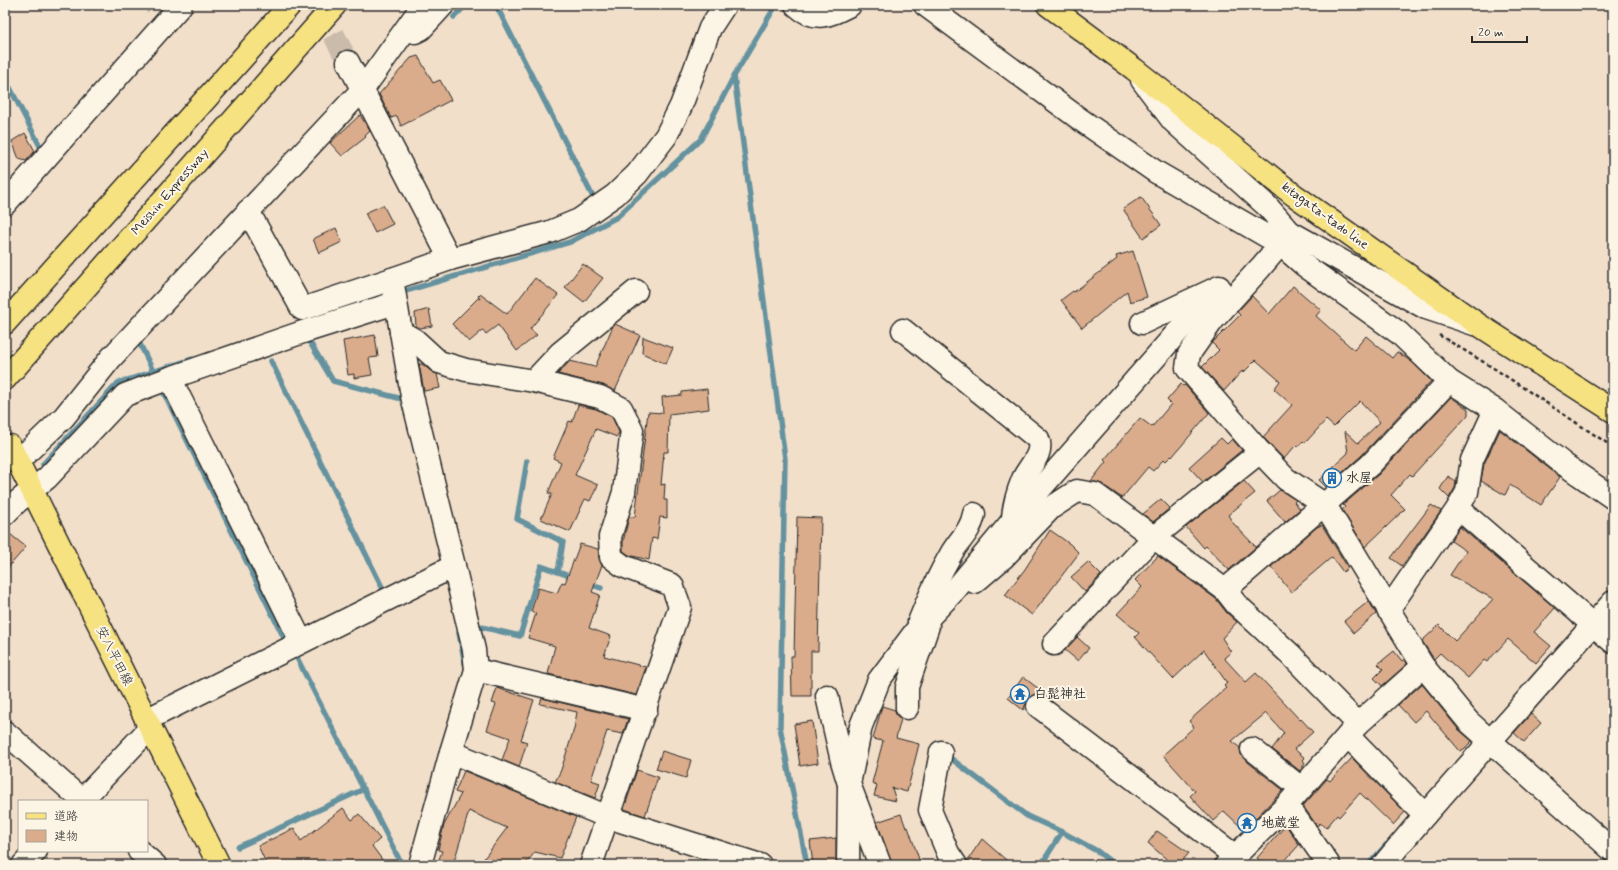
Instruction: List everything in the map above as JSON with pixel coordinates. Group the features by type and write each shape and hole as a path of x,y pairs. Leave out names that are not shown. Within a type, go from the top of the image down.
{"main road":[{"path":"5,323 290,5"},
{"name":"Meishin Expressway","path":"5,380 335,5"},
{"name":"kitagata-tado line","path":"1048,5 1134,69 1294,195 1479,325 1613,412"},
{"name":"安八平田線","path":"14,454 219,865"}],"street":[{"path":"5,204 181,5"},
{"path":"14,454 64,417 111,358 363,89 423,5"},
{"path":"398,41 421,29 443,5"},
{"path":"248,211 302,309 450,259 550,232 579,220 615,195 637,174 666,136 681,106 710,28 726,5"},
{"path":"796,5 803,12 815,16 829,15 850,5"},
{"path":"925,5 1082,120 1156,172 1426,308 1479,325"},
{"path":"348,62 450,259"},
{"path":"1134,69 1173,121 1267,206 1285,238 1304,265 1399,333 1449,381 1495,410 1565,465 1613,498"},
{"path":"1285,238 1213,320 1189,354 1187,368 1260,452 1286,479 1325,505 1423,666 1468,721 1613,851"},
{"path":"1142,323 1261,267"},
{"path":"392,279 412,396 474,650 476,670 451,752 420,865"},
{"path":"848,865 849,784 861,726 879,680 915,632 955,590 1013,520 1181,328 1238,279"},
{"path":"534,380 560,353 636,291"},
{"path":"5,514 47,478 126,395 170,378 304,332 395,303"},
{"path":"903,330 1038,439 1040,451 1023,479 1014,506 1013,520"},
{"path":"401,332 415,340 439,362 466,370 534,380 600,397 621,408 632,430 624,492 610,537 611,557 623,566 672,585 680,607 646,710 591,865"},
{"path":"170,378 301,641"},
{"path":"1225,590 1370,465 1449,381"},
{"path":"1388,610 1458,508 1467,492 1472,460 1495,410"},
{"path":"1054,644 1154,537 1260,452"},
{"path":"955,590 969,588 1003,558 1051,508 1077,491 1095,494 1225,590 1236,604 1290,654 1425,815"},
{"path":"1458,508 1613,642"},
{"path":"915,632 930,593 952,552 973,524 974,514"},
{"path":"83,800 148,724 301,641 454,566"},
{"path":"1382,865 1613,602"},
{"path":"906,708 907,687 932,614"},
{"path":"1038,706 1230,861 1286,805 1353,730 1423,666"},
{"path":"476,670 646,710"},
{"path":"827,696 842,761 849,784 880,865"},
{"path":"5,732 81,800"},
{"path":"1252,749 1301,788"},
{"path":"451,752 608,817 760,865"},
{"path":"941,752 930,810 948,854 956,865"},
{"path":"1286,805 1329,865"},
{"path":"23,865 35,852"},
{"path":"140,852 155,865"}],"path":[{"path":"1435,332 1495,369 1613,446"}],"building":[{"path":"418,56 433,83 440,80 451,100 401,126 397,116 391,118 379,94 411,58"},
{"path":"360,115 370,131 365,136 366,137 342,156 330,143"},
{"path":"25,133 35,151 26,161 19,159 12,141"},
{"path":"1141,197 1161,225 1143,238 1123,209"},
{"path":"383,205 393,224 375,233 365,213"},
{"path":"336,228 342,242 319,253 313,239"},
{"path":"1133,251 1147,297 1130,302 1127,291 1082,328 1061,300 1073,291 1074,292 1117,259 1116,256"},
{"path":"583,264 603,278 584,302 565,287"},
{"path":"535,278 558,295 530,329 537,335 517,351 498,325 486,334 483,330 469,342 452,324 478,298 480,299 478,296 480,294 507,314"},
{"path":"1293,286 1321,310 1316,316 1354,350 1366,336 1392,358 1397,352 1412,362 1431,381 1361,456 1326,487 1319,480 1348,453 1345,431 1358,443 1380,422 1360,401 1334,427 1326,420 1305,443 1303,441 1298,447 1296,445 1284,459 1263,437 1292,405 1274,389 1280,381 1256,360 1243,373 1242,371 1224,391 1202,367 1219,350 1212,343 1240,315 1237,312 1252,296 1269,314"},
{"path":"429,309 432,326 420,328 416,326 415,313"},
{"path":"615,324 640,335 615,391 603,385 558,374 570,361 595,367"},
{"path":"375,335 378,357 369,358 372,375 354,378 354,374 348,375 343,341"},
{"path":"643,337 673,348 666,364 642,353"},
{"path":"419,364 422,364 437,374 440,388 424,391"},
{"path":"1181,384 1183,386 1185,385 1209,413 1172,457 1171,456 1166,461 1164,459 1153,471 1148,467 1122,498 1102,484 1091,481 1106,462 1104,460 1140,418 1152,427 1171,404 1167,400"},
{"path":"707,389 709,409 669,414 668,452 664,452 661,485 665,484 664,500 667,500 667,518 660,517 657,539 652,538 649,560 629,555 623,551 623,542 629,517 635,517 648,412 663,413 662,397 682,395 682,392"},
{"path":"1451,397 1468,409 1468,415 1412,476 1410,474 1391,495 1405,509 1365,547 1342,510 1345,507 1343,505 1379,474"},
{"path":"578,405 596,409 612,417 619,432 617,437 596,429 575,475 598,485 590,501 585,499 570,532 541,519 552,494 548,493 561,462 553,458 569,421 572,422"},
{"path":"1500,430 1560,477 1541,505 1510,485 1505,495 1481,481 1484,464"},
{"path":"1221,438 1227,444 1232,439 1242,450 1203,482 1189,467"},
{"path":"1448,476 1456,482 1455,488 1449,498 1440,489"},
{"path":"1244,481 1255,493 1228,515 1233,523 1256,547 1229,570 1206,546 1204,548 1186,527"},
{"path":"1280,490 1296,500 1294,502 1300,509 1285,522 1267,501"},
{"path":"1161,499 1170,508 1153,522 1143,514"},
{"path":"1431,505 1441,511 1402,566 1391,558"},
{"path":"797,517 821,518 818,651 811,651 811,696 792,696 791,656 794,656"},
{"path":"1322,525 1348,568 1343,572 1332,557 1291,592 1271,567 1317,527"},
{"path":"1460,527 1555,608 1534,632 1551,646 1536,663 1508,639 1487,662 1484,660 1468,678 1440,653 1434,659 1422,641 1439,625 1455,641 1493,599 1450,575 1466,551 1451,541"},
{"path":"5,530 26,547 5,571"},
{"path":"1050,530 1070,544 1079,553 1032,615 1005,595 1025,569"},
{"path":"580,544 598,549 599,558 602,565 592,592 600,595 589,628 611,636 604,656 646,667 636,695 548,674 555,646 528,638 536,613 531,612 538,588 557,593 562,582 565,583"},
{"path":"1158,556 1216,599 1226,612 1237,622 1222,638 1231,652 1224,658 1246,682 1256,673 1313,732 1294,749 1305,758 1303,760 1305,763 1300,771 1272,749 1284,733 1266,713 1232,741 1240,748 1244,759 1283,790 1244,830 1224,811 1213,821 1190,796 1195,791 1163,755 1194,727 1189,721 1226,688 1224,686 1227,683 1204,650 1173,679 1135,637 1139,633 1117,614 1142,587 1135,580"},
{"path":"1088,562 1101,575 1085,592 1071,577"},
{"path":"1369,601 1376,614 1354,633 1344,621"},
{"path":"1077,637 1089,648 1078,661 1065,650"},
{"path":"1394,651 1402,661 1404,659 1407,664 1382,686 1374,678 1383,669 1378,664"},
{"path":"1023,677 1039,689 1028,699 1023,710 1008,698"},
{"path":"1422,684 1458,729 1472,741 1464,749 1460,751 1426,711 1414,722 1398,705"},
{"path":"497,688 534,700 521,740 527,742 519,767 502,760 510,738 487,730 496,704 492,703"},
{"path":"542,698 628,719 623,734 607,731 591,780 600,783 595,798 555,782 561,770 574,729 577,712 540,704"},
{"path":"882,706 895,710 896,715 901,719 896,738 919,744 907,792 892,788 896,801 874,796 877,785 872,783 883,741 873,739"},
{"path":"1531,714 1541,723 1524,742 1514,733"},
{"path":"812,721 818,763 800,766 794,724"},
{"path":"662,751 691,760 686,778 656,769"},
{"path":"1352,758 1405,812 1393,825 1360,793 1339,817 1337,815 1326,828 1320,823 1317,826 1303,806 1327,779 1330,781"},
{"path":"637,770 658,777 645,816 624,809"},
{"path":"464,771 576,817 560,858 535,852 525,865 479,865 507,828 469,811 453,865 437,865 442,851 438,850 444,825 461,794 455,792"},
{"path":"343,808 352,820 359,814 380,839 372,846 386,865 267,865 258,846 294,828 301,841"},
{"path":"901,814 906,828 908,827 921,865 892,865 877,822"},
{"path":"1286,825 1299,845 1281,865 1264,865 1257,858"},
{"path":"1157,831 1189,853 1179,865 1173,865 1148,843"},
{"path":"836,838 836,865 813,865 810,841"},
{"path":"982,839 1012,865 968,865 967,861"}],"waterway":[{"path":"454,17 466,5"},
{"path":"496,5 596,203"},
{"path":"776,5 734,76 785,459 780,727 807,865"},
{"path":"399,293 570,242 617,217 701,139 734,76"},
{"path":"5,78 43,152"},
{"path":"306,336 333,381 406,400 406,402"},
{"path":"138,340 153,371"},
{"path":"43,464 118,383 192,359"},
{"path":"271,361 384,591 388,589"},
{"path":"161,387 285,640 281,642"},
{"path":"527,461 517,519 563,542 558,572"},
{"path":"473,625 520,636 541,566 575,578"},
{"path":"589,584 601,588"},
{"path":"459,633 465,664"},
{"path":"294,652 402,865"},
{"path":"948,761 949,757 1027,816 1062,832 1097,851 1111,862 1121,865"},
{"path":"238,847 364,789"},
{"path":"1041,865 1062,832"},
{"path":"1368,865 1386,845"}],"tunnel":[{"path":"318,5 348,62"}],"place":[{"name":"水屋","path":"1332,478"},
{"name":"白髭神社","path":"1020,694"},
{"name":"地蔵堂","path":"1247,823"}]}
